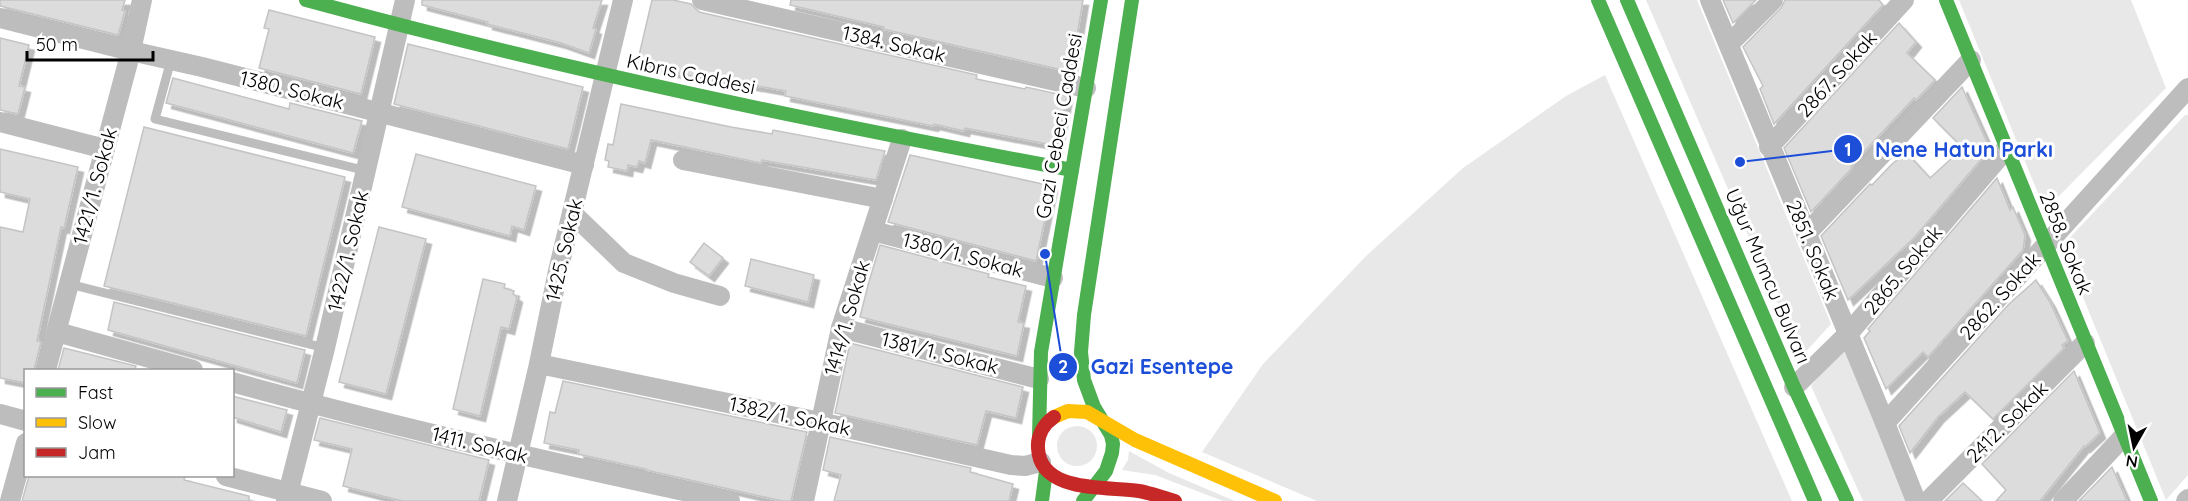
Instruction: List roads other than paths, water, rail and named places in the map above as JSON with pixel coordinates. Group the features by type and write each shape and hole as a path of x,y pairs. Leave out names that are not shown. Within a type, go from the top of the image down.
{"main road":[{"name":"Kıbrıs Caddesi","path":"306,0 399,26 604,76 902,138 1072,170"},
{"name":"Gazi Cebeci Caddesi","path":"1039,437 1041,352 1101,0"},
{"path":"1083,501 1104,474 1112,450 1111,436 1086,388 1082,367 1083,334 1132,0"},
{"path":"1598,0 1815,501"},
{"name":"Uğur Mumcu Bulvarı","path":"1627,0 1794,387 1847,501"},
{"name":"2858. Sokak","path":"1946,0 2151,501"},
{"path":"1175,501 1141,491 1064,483 1054,478 1044,466 1038,449 1039,437 1044,426 1052,417 1064,411 1088,412 1122,434 1166,455 1275,501"},
{"path":"1042,501 1044,466"}],"street":[{"name":"1421/1. Sokak","path":"46,369 131,51 142,0"},
{"name":"1422/1. Sokak","path":"287,497 381,113 405,0"},
{"name":"1425. Sokak","path":"507,501 623,0"},
{"name":"1384. Sokak","path":"702,0 1086,88"},
{"name":"2851. Sokak","path":"1710,0 1916,501"},
{"path":"1729,44 1773,0"},
{"name":"2867. Sokak","path":"1769,147 1904,0"},
{"name":"1380. Sokak","path":"0,18 584,165"},
{"path":"1806,234 1971,60"},
{"name":"2862. Sokak","path":"1885,423 2188,88"},
{"path":"0,122 105,149"},
{"name":"1414/1. Sokak","path":"804,501 841,328 902,138"},
{"name":"2865. Sokak","path":"1794,387 1848,334 2006,149"},
{"path":"683,160 883,199"},
{"path":"572,213 624,263 674,283 720,296"},
{"name":"1380/1. Sokak","path":"873,231 1053,278"},
{"name":"1381/1. Sokak","path":"841,328 1039,379"},
{"path":"57,332 189,369"},
{"name":"2412. Sokak","path":"1928,501 2085,344"},
{"name":"1382/1. Sokak","path":"539,364 820,422 1011,465 1044,466"},
{"name":"1411. Sokak","path":"234,383 311,404 518,454 730,501"},
{"path":"0,414 24,420"},
{"path":"2063,501 2123,437"},
{"path":"10,501 24,450"},
{"path":"229,477 287,497 322,501"}],"lane":[{"path":"171,60 155,119 367,171"},
{"path":"69,284 325,348"}],"place":[{"name":"Nene Hatun Parkı","path":"1740,162"},
{"name":"Gazi Esentepe","path":"1045,254"}]}
